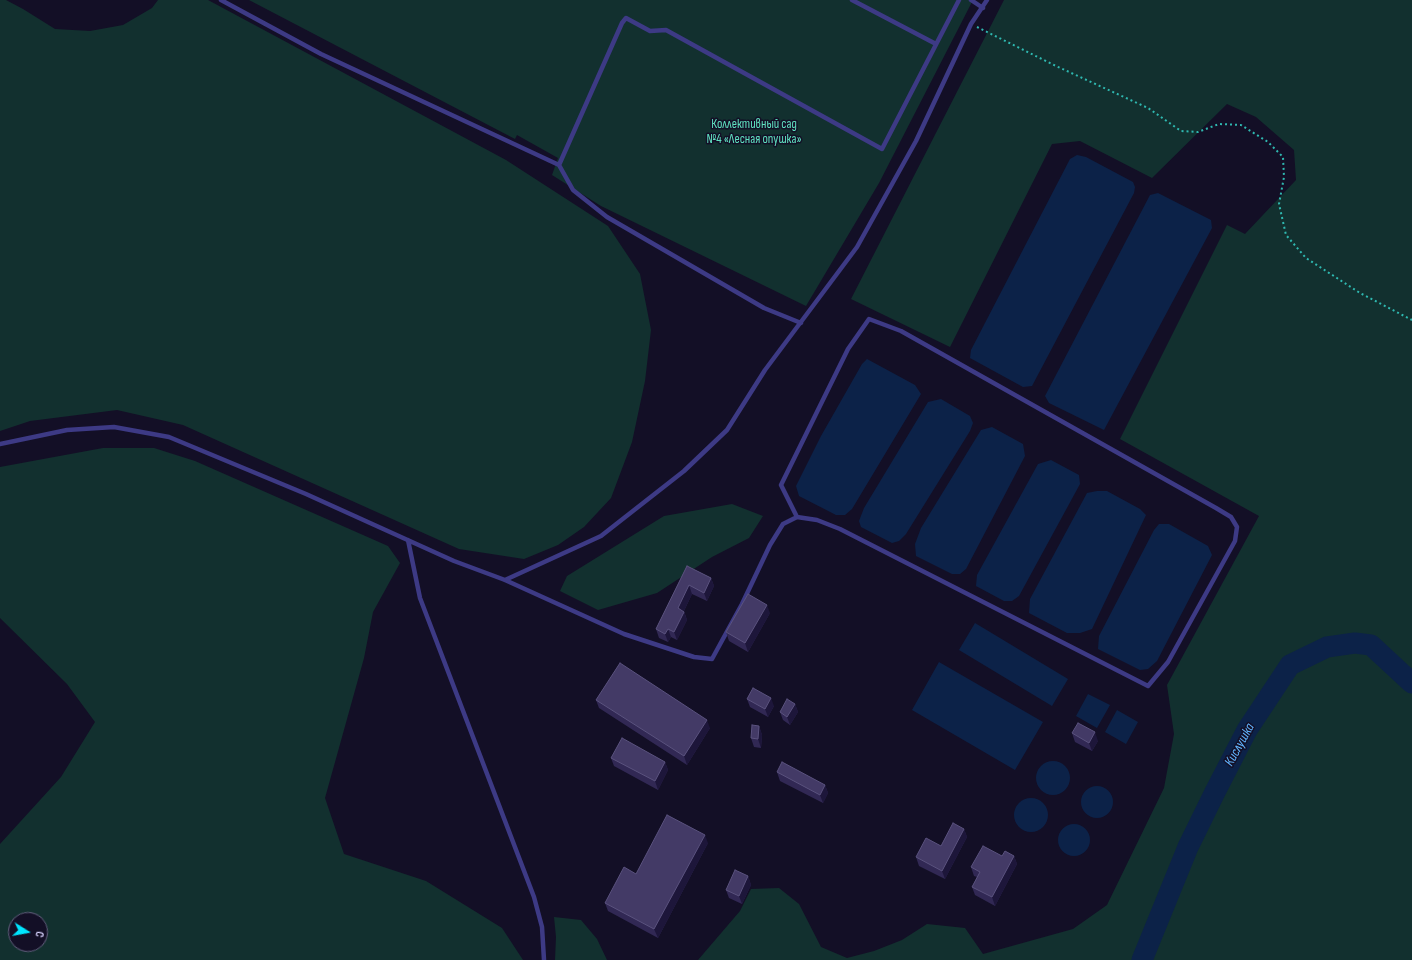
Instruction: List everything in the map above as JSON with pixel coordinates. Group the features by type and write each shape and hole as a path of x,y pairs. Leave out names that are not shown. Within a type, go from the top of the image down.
{"lane":[{"path":"221,0 321,54 559,165 573,190 607,217 764,308 800,323"},
{"path":"852,0 936,44"},
{"path":"559,165 622,23 626,18 650,31 666,30 882,149 959,0"},
{"path":"971,0 983,8"},
{"path":"506,580 601,536 684,471 727,430 765,370 858,246 916,141 971,24 987,0"},
{"path":"0,444 66,430 114,426 169,437 306,494 454,561 506,580 624,634 694,657 712,659 742,604 770,545 783,524 797,517 817,520 840,529 1148,686 1168,662 1235,541 1237,527 1231,517 1209,504 901,332 868,319 848,349 780,485 797,517"},
{"path":"408,540 420,598 534,897 542,927 544,960"}],"path":[{"path":"971,24 1056,66 1148,108 1181,131 1198,132 1219,124 1241,125 1268,142 1283,158 1284,177 1279,204 1286,236 1306,258 1360,293 1412,320"}],"green space":[{"path":"0,0 6,0 55,29 90,31 123,25 152,8 158,0 208,0 506,160 608,226 640,274 651,330 645,381 632,442 611,498 584,527 558,545 524,559 459,549 183,425 117,410 30,421 0,431"},
{"name":"Коллективный сад №4 «Лесная опушка»","path":"249,0 973,0 879,183 806,306 601,206 552,175 558,158 517,135 515,139"},
{"path":"1004,0 1412,0 1412,960 698,960 740,911 751,889 779,888 799,904 821,947 847,958 874,951 902,940 927,924 965,928 983,954 1073,929 1107,905 1164,788 1174,734 1167,685 1259,516 1120,439 1227,225 1245,234 1296,180 1294,150 1256,117 1227,104 1152,178 1080,141 1052,144 950,347 851,299"},
{"path":"103,448 154,448 195,461 388,546 400,563 373,612 364,658 325,798 344,854 426,881 502,928 523,960 0,960 0,844 61,777 95,722 67,684 0,618 0,467"},
{"path":"732,504 763,516 749,538 712,557 657,593 598,610 560,591 567,576 664,516"},
{"path":"554,917 581,920 597,939 607,960 555,960 556,937"}],"water":[{"path":"1077,155 1086,157 1133,182 1135,187 1134,193 1032,386 1023,387 970,358 971,350 1070,159"},
{"path":"1158,193 1211,220 1212,228 1104,430 1049,403 1045,396 1150,195"},
{"path":"867,359 915,385 921,394 852,509 845,515 836,515 799,496 796,486 821,436 862,364"},
{"path":"941,399 970,416 973,423 970,431 906,534 899,541 892,543 861,527 859,521 864,508 928,402"},
{"path":"992,427 1023,444 1025,456 966,569 960,574 952,574 916,556 915,544 921,528 981,430"},
{"path":"1051,460 1079,475 1080,484 1019,596 1012,601 1004,601 976,586 977,575 1038,464"},
{"path":"1107,491 1140,509 1146,515 1092,629 1080,633 1067,633 1029,613 1030,599 1087,493"},
{"path":"1159,524 1169,524 1208,546 1212,555 1157,661 1148,669 1140,670 1098,649 1099,636 1154,530"},
{"path":"975,623 1068,679 1052,706 959,650"},
{"path":"939,662 1043,722 1015,770 912,710"},
{"path":"1088,694 1110,705 1097,728 1076,716"},
{"path":"1117,710 1138,722 1126,744 1105,732"},
{"path":"1056,761 1063,763 1068,768 1070,778 1068,788 1063,793 1050,795 1043,793 1038,788 1036,775 1038,768 1043,763"},
{"path":"1094,786 1100,786 1110,793 1113,802 1112,808 1106,815 1100,818 1094,818 1084,811 1081,805 1081,799 1088,789"},
{"path":"1034,798 1041,800 1046,805 1048,815 1046,825 1041,830 1028,832 1021,830 1016,825 1014,812 1016,805 1021,800"},
{"path":"1071,824 1077,824 1087,831 1090,840 1089,846 1083,853 1077,856 1071,856 1061,849 1058,843 1058,837 1065,827"}],"building":[{"path":"687,566 711,578 704,593 689,585 678,608 684,612 674,632 668,629 665,634 656,629"},
{"path":"748,594 767,605 745,643 726,632"},
{"path":"620,663 707,720 684,756 596,700"},
{"path":"753,688 771,698 765,709 747,699"},
{"path":"787,699 795,704 787,717 780,712"},
{"path":"1078,723 1095,732 1089,743 1072,733"},
{"path":"752,725 759,726 758,739 751,738"},
{"path":"622,738 665,762 655,781 611,758"},
{"path":"782,762 825,785 820,795 777,772"},
{"path":"667,815 705,835 654,929 605,903 624,867 636,874"},
{"path":"953,823 964,829 942,871 916,857 926,838 941,846"},
{"path":"983,846 1002,856 1005,851 1014,856 992,897 972,887 980,872 971,867"},
{"path":"735,870 748,876 739,896 726,890"}],"waterway":[{"name":"Кислушка","path":"1142,960 1188,847 1215,792 1247,730 1290,665 1327,647 1355,643 1371,645 1412,683"}]}
